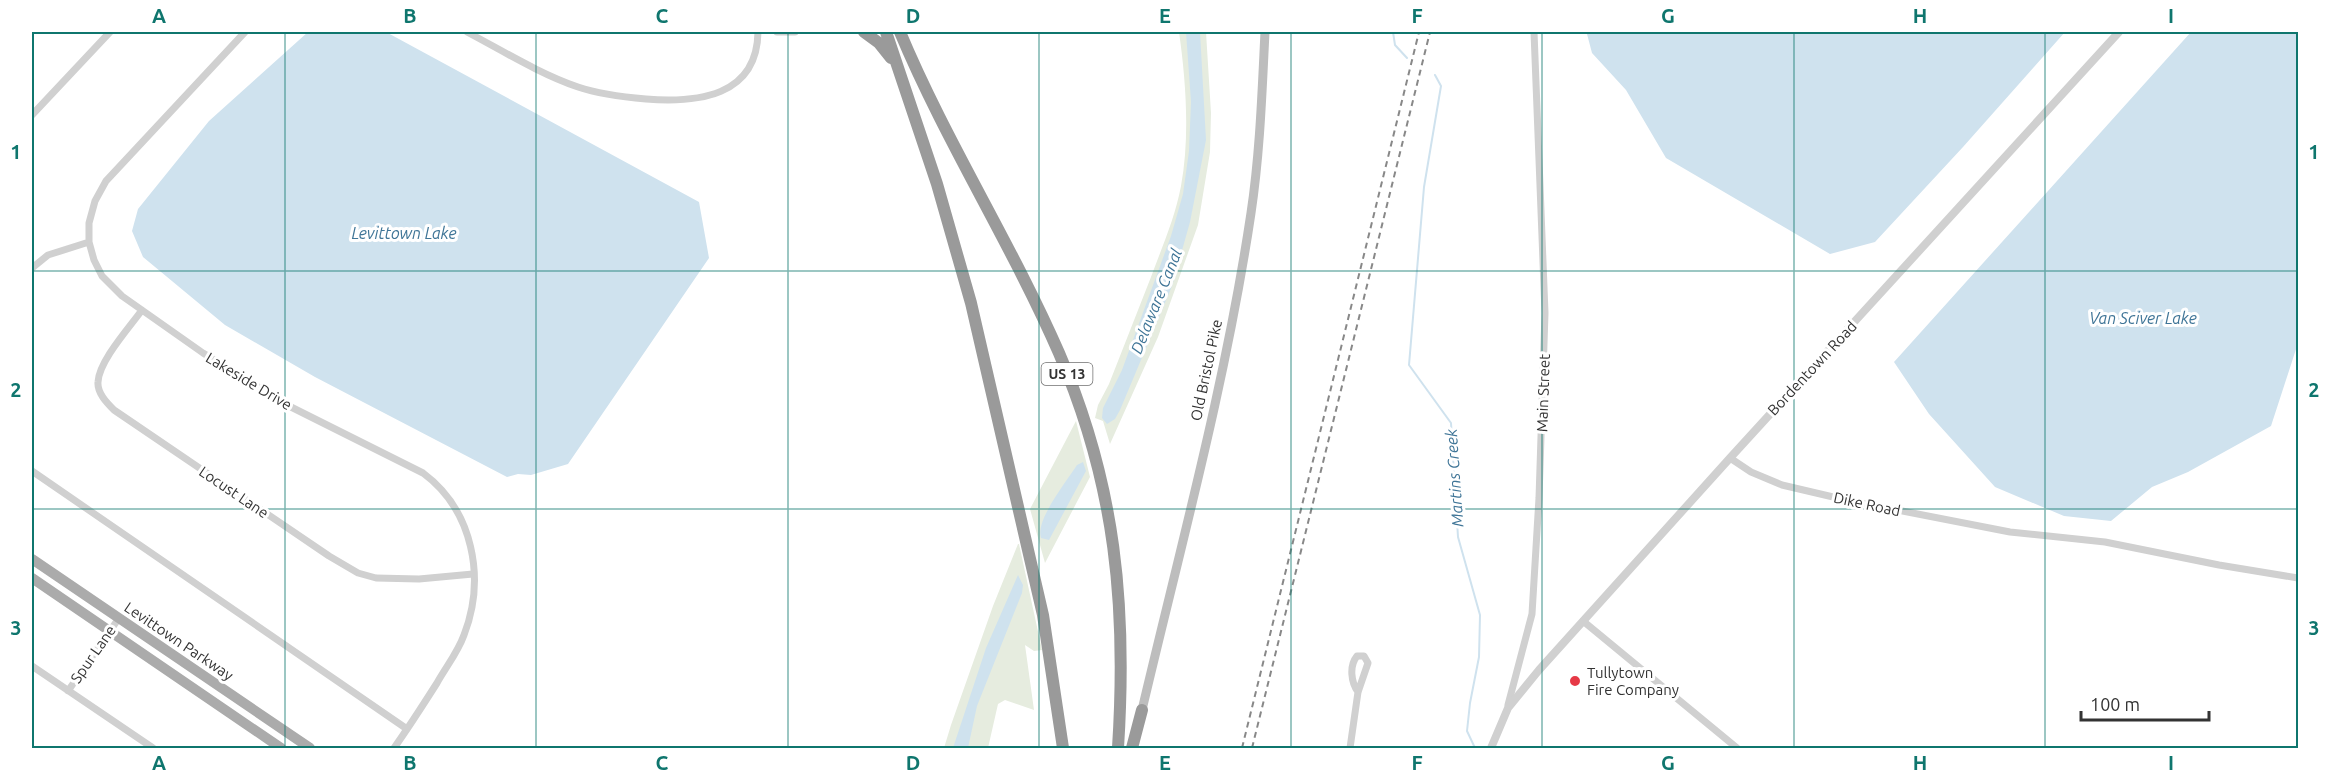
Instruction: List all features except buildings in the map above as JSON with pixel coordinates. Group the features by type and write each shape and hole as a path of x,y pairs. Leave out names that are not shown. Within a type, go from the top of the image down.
{"highway":[{"path":"864,32 885,50 900,73"},
{"path":"886,32 934,174 971,303 1041,605 1062,746"},
{"name":"US 13","path":"900,32 935,108 1034,300 1064,365 1089,436 1109,516 1118,578 1122,654 1118,748"},
{"path":"1132,748 1142,710"}],"main road":[{"name":"Old Bristol Pike","path":"1142,710 1233,319 1254,189 1265,32"},
{"name":"Levittown Parkway","path":"32,559 310,748"},
{"name":"Levittown Parkway","path":"32,578 280,748"}],"street":[{"path":"32,115 110,32"},
{"name":"Lakeside Drive","path":"245,32 106,181 91,212 89,242 102,276 122,296 258,388 289,406 404,462 435,483 454,504 466,529 473,574 471,612 464,637 394,748"},
{"path":"467,32 551,76 580,88 634,98 686,100 713,96 741,77 755,53 758,32"},
{"path":"777,32 795,32"},
{"name":"Main Street","path":"1491,748 1508,708 1532,614 1539,498 1545,313 1534,32"},
{"name":"Bordentown Road","path":"1508,708 1730,458 2119,32"},
{"path":"32,268 48,255 89,242"},
{"name":"Locust Lane","path":"142,310 100,372 98,387 102,396 114,410 329,556 358,573 392,580 473,574"},
{"name":"Dike Road","path":"1730,458 1751,472 1782,484 1846,500 2010,532 2105,542 2298,578"},
{"path":"32,471 407,729"},
{"name":"Spur Lane","path":"68,691 119,618"},
{"path":"1583,621 1737,748"},
{"path":"1350,748 1358,692 1368,663 1364,656 1358,656 1353,661 1352,674 1354,686 1358,692"},
{"path":"32,666 153,748"}],"shaded area":[{"path":"1179,32 1206,32 1211,113 1210,152 1198,225 1158,337 1110,444 1103,421 1095,418 1098,405 1109,384 1164,243 1181,186 1186,109"},
{"path":"1076,421 1090,477 1045,563 1030,509"},
{"path":"1018,544 1042,650 1034,651 1025,645 1034,710 1005,700 998,704 988,748 944,748 993,606"}],"water":[{"name":"Levittown Lake","path":"308,32 386,32 699,202 709,258 568,464 531,475 518,474 507,477 315,377 225,325 143,257 132,231 138,209 209,121"},
{"name":"Delaware Canal","path":"1186,32 1200,32 1206,140 1190,222 1172,286 1120,410 1115,419 1107,424 1102,418 1103,408 1122,370 1171,236 1183,194 1189,151 1191,102"},
{"path":"1623,32 2065,32 1875,242 1830,254 1666,158 1626,90 1592,53 1587,34"},
{"name":"Van Sciver Lake","path":"2191,32 2298,32 2298,343 2271,426 2188,472 2152,487 2111,521 2064,516 1995,487 1929,414 1894,362"},
{"path":"1083,462 1086,471 1049,540 1041,538 1040,530 1047,511 1077,465"},
{"path":"1018,575 1023,585 1022,593 977,706 968,748 953,748 986,648"}],"waterway":[{"name":"Martins Creek","path":"1393,32 1395,45 1407,58"},
{"name":"Martins Creek","path":"1435,75 1441,86 1424,187 1409,365 1451,423 1458,537 1480,615 1479,657 1467,731 1475,748"}],"railway":[{"path":"1242,748 1419,32"},
{"path":"1252,748 1430,32"}],"place":[{"name":"Tullytown Fire Company","path":"1575,681"}]}
